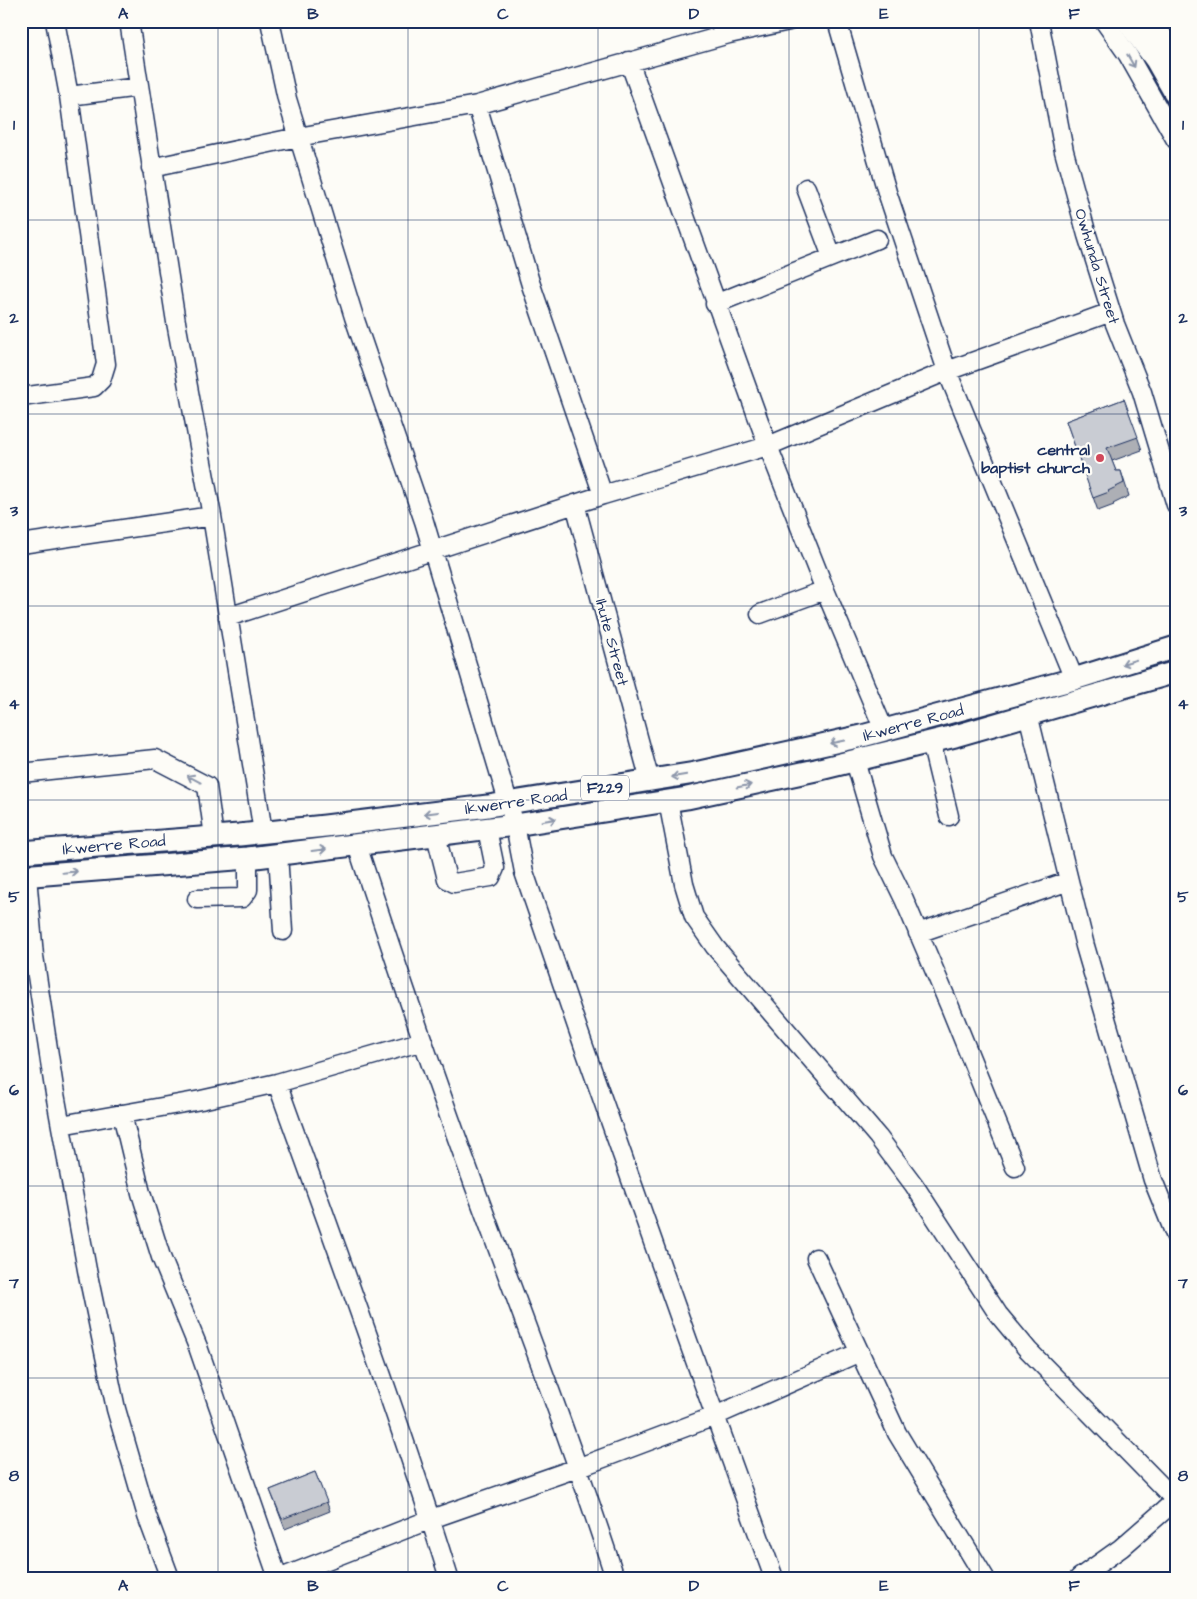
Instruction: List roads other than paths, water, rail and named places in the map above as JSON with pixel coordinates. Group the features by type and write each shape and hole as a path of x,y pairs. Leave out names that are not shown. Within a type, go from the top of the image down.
{"main road":[{"path":"1126,21 1156,60 1176,95"},
{"path":"1151,21 1176,58"},
{"name":"Ikwerre Road","path":"21,852 263,832 508,803 650,781 703,771 884,730 1074,679 1176,647"},
{"name":"Ikwerre Road","path":"24,876 248,858 487,829 668,801 855,761 931,742 1176,672"}],"street":[{"path":"21,397 94,386 101,380 106,364 69,96 55,21"},
{"path":"130,21 176,322 212,516 263,832"},
{"path":"270,21 287,99 298,137 354,317 432,551 515,825 524,872 584,1047 774,1578"},
{"path":"152,168 298,137 477,105 730,34 789,21"},
{"path":"837,21 887,192 947,371 1074,679"},
{"name":"Owhunda Street","path":"1039,21 1064,151 1111,312 1142,392 1176,505"},
{"path":"1104,21 1128,55 1176,140"},
{"path":"629,62 715,304 768,446 825,590 884,730"},
{"path":"69,96 139,87"},
{"path":"477,105 532,285 602,495"},
{"path":"806,188 832,257"},
{"path":"715,304 877,240"},
{"path":"228,617 602,495 768,446 947,371 1111,312"},
{"name":"Ihute Street","path":"575,504 650,781"},
{"path":"21,544 212,516"},
{"path":"760,614 825,590"},
{"path":"1028,714 1085,946 1153,1180 1176,1237"},
{"path":"931,742 949,816"},
{"path":"21,773 156,759 207,786 214,837"},
{"path":"855,761 883,856 918,933 1015,1167"},
{"path":"668,801 684,884 694,917 715,946 878,1137 914,1185 998,1314 1028,1350 1176,1501 1121,1548 1079,1578"},
{"path":"436,835 447,879 454,883 491,876 494,873 495,868 487,829"},
{"path":"358,845 396,967 527,1325 615,1578"},
{"path":"278,854 283,931"},
{"path":"198,899 242,898 248,890 248,858"},
{"path":"24,876 34,956 61,1125 87,1270 116,1409 147,1516 170,1578"},
{"path":"918,933 1069,881"},
{"path":"61,1125 201,1100 277,1083 423,1040"},
{"path":"277,1083 431,1519 449,1578"},
{"path":"122,1114 141,1193 161,1257 198,1347 280,1578 431,1519 577,1468 715,1416 860,1352"},
{"path":"816,1258 897,1433 986,1578"}],"place":[{"name":"central baptist church","path":"1100,458"}]}
